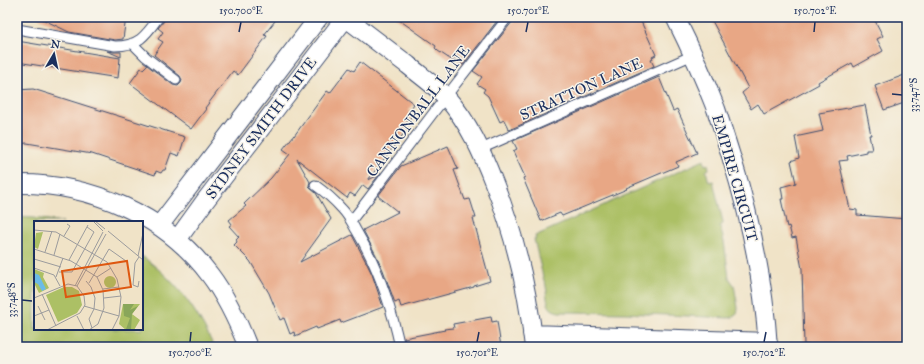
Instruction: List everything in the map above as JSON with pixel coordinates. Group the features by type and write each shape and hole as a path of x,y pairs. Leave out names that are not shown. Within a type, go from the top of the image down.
{"street":[{"name":"SYDNEY SMITH DRIVE","path":"159,226 319,17"},
{"name":"SYDNEY SMITH DRIVE","path":"177,240 346,17"},
{"path":"346,17 430,82 446,97 457,110 481,149 514,238 519,258 533,340 768,344"},
{"name":"EMPIRE CIRCUIT","path":"675,17 693,54 716,110 745,204 763,300 768,344"},
{"path":"17,184 53,186 85,192 123,206 159,226 177,240 200,262 213,279 234,316 248,347"}],"lane":[{"path":"17,29 121,46 132,43 145,36 159,17"},
{"name":"CANNONBALL LANE","path":"351,221 508,17"},
{"path":"132,43 146,57 176,80"},
{"name":"STRATTON LANE","path":"481,149 693,54"},
{"path":"315,184 338,205 351,221 367,250 381,279 395,324 400,347"}],"green space":[{"path":"704,160 705,165 708,164 709,169 706,171 709,182 713,181 723,222 720,226 724,242 729,278 734,285 738,308 737,314 729,318 625,313 559,312 550,308 547,299 545,281 534,239 536,239 535,236"},
{"path":"17,217 56,221 34,221 34,330 143,330 143,257 175,286 193,308 214,347 17,347"}],"building":[{"path":"38,17 126,17 123,39 115,40 69,32"},
{"path":"165,17 278,17 264,35 267,36 238,75 233,71 191,129 130,83 141,68 143,69 147,65 173,85 178,86 181,83 182,80 180,76 154,55 163,42 158,39 163,32 158,28 164,21"},
{"path":"395,17 500,17 463,65 455,59 453,61 438,51 435,48 436,46"},
{"path":"514,17 639,17 656,55 652,57 653,59 651,60 654,66 509,130 504,120 500,122 488,96 483,92 485,89 477,84 482,77 473,71 513,21"},
{"path":"710,17 873,17 883,36 877,39 883,51 854,67 852,63 818,82 819,84 764,114 758,104 751,109 742,93 748,88"},
{"path":"17,41 120,58 118,78 17,62"},
{"path":"107,51 121,52 121,57"},
{"path":"360,62 414,104 409,111 413,114 405,125 408,128 368,180 379,175 368,189 363,185 355,196 350,193 347,198 297,159 310,182 310,188 316,193 331,219 300,262 352,235 372,274 383,307 341,323 340,320 317,329 316,327 295,336 294,332 290,334 284,318 280,320 269,293 250,261 234,245 239,237 229,226 232,224 229,220 246,206 244,204 271,178 290,154 283,149 327,91 330,93 349,68 354,71"},
{"path":"907,74 907,102 884,110 875,86"},
{"path":"659,77 673,111 677,109 697,153 676,162 678,166 626,188 627,189 562,216 560,213 541,221 523,178 525,177 513,151 517,149 513,141"},
{"path":"33,89 185,137 179,156 171,153 165,170 161,173 156,171 155,175 92,154 27,143 17,144 17,90"},
{"path":"865,105 871,135 869,135 872,150 866,150 866,152 847,156 848,160 839,161 850,209 857,210 857,215 907,219 907,347 810,347 810,345 804,345 802,269 796,237 792,238 789,226 787,227 781,199 783,199 781,187 796,183 791,161 799,158 795,137 823,131 819,113"},
{"path":"448,146 458,169 454,170 465,200 470,199 476,218 473,218 490,281 474,287 401,307 399,301 395,303 383,270 363,230 398,212 378,196 401,166"},
{"path":"491,317 492,322 497,321 501,347 406,347 404,338 454,328 453,324"}]}
